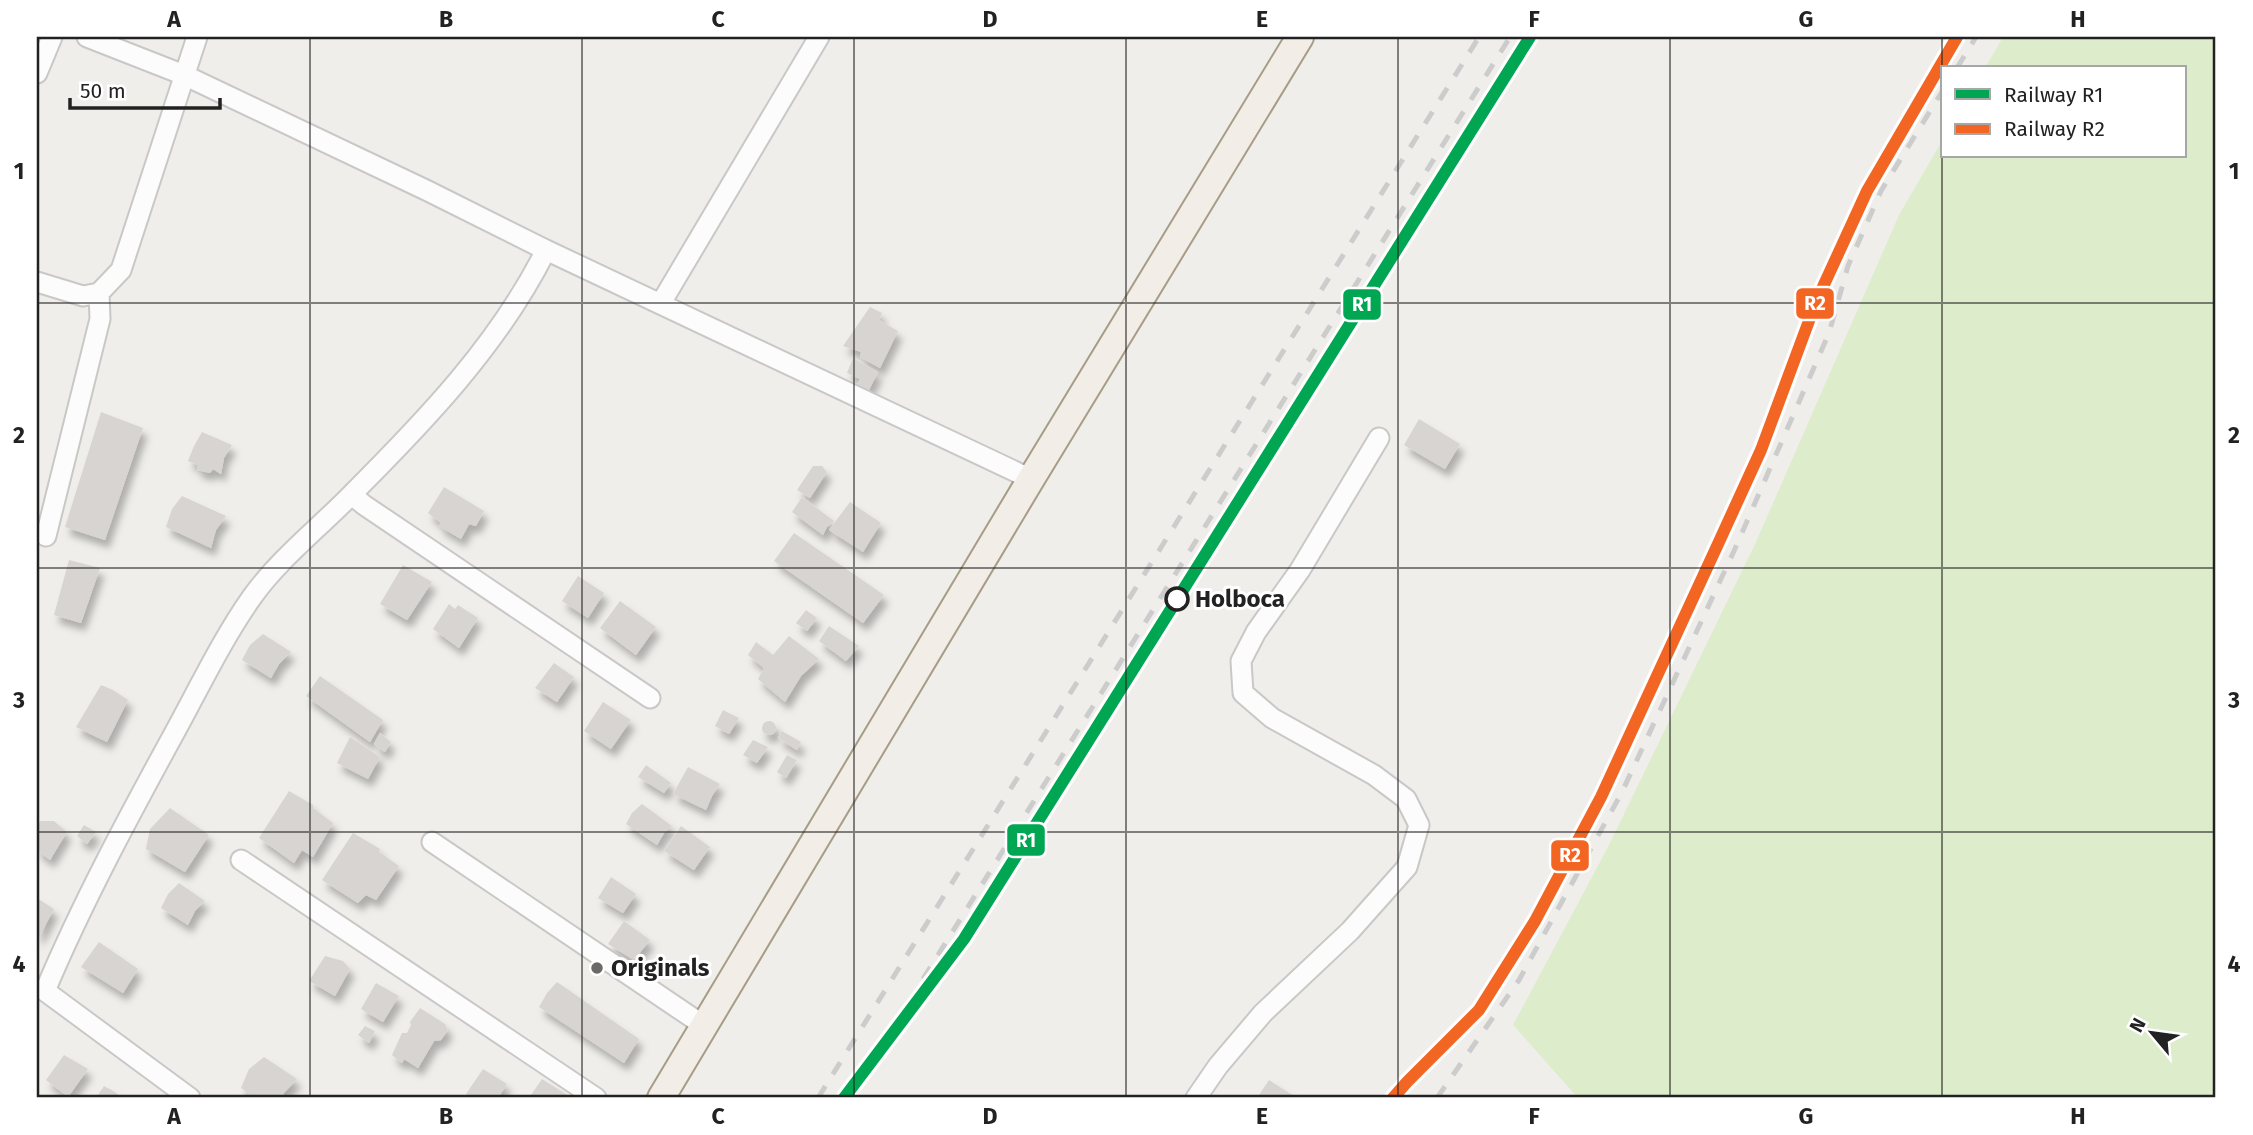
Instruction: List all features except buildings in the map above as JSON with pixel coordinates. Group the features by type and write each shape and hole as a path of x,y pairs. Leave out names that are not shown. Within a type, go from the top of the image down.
{"main road":[{"path":"661,1098 1031,479 1300,37"}],"street":[{"path":"37,73 52,37"},
{"path":"87,37 184,75 546,250 1031,479"},
{"path":"37,282 83,296 99,293 121,270 197,37"},
{"path":"661,303 819,37"},
{"path":"190,1098 45,991 145,786 211,665 253,596 300,544 352,495 442,400 489,343 533,276 546,250"},
{"path":"46,536 100,319 99,293"},
{"path":"1196,1098 1218,1066 1263,1013 1350,931 1407,867 1419,825 1406,799 1374,775 1272,718 1243,693 1241,662 1256,632 1300,569 1379,438"},
{"path":"352,495 650,698"},
{"path":"432,842 704,1025"},
{"path":"241,860 596,1098"}],"green space":[{"path":"2003,37 2216,37 2216,1098 1578,1098 1513,1025 1609,845 1756,542 1899,215 1941,142 1941,158 2186,158 2186,66 1986,66"}],"railway":[{"path":"818,1098 1479,37"},
{"path":"923,979 1510,37"},
{"path":"844,1098 964,939 1530,37"},
{"path":"1393,1098 1479,1010 1535,921 1601,797 1761,450 1816,302 1867,191 1957,37"},
{"path":"1958,66 1976,37"},
{"path":"1437,1098 1519,980 1622,792 1734,551 1829,333 1848,266 1881,191 1941,93"}],"rail line":[{"name":"R1","path":"844,1098 964,939 1530,37"},
{"name":"R2","path":"1393,1098 1479,1010 1535,921 1601,797 1761,450 1816,302 1867,191 1957,37"}],"place":[{"name":"Holboca","path":"1177,599"},
{"name":"Originals","path":"597,968"}]}
